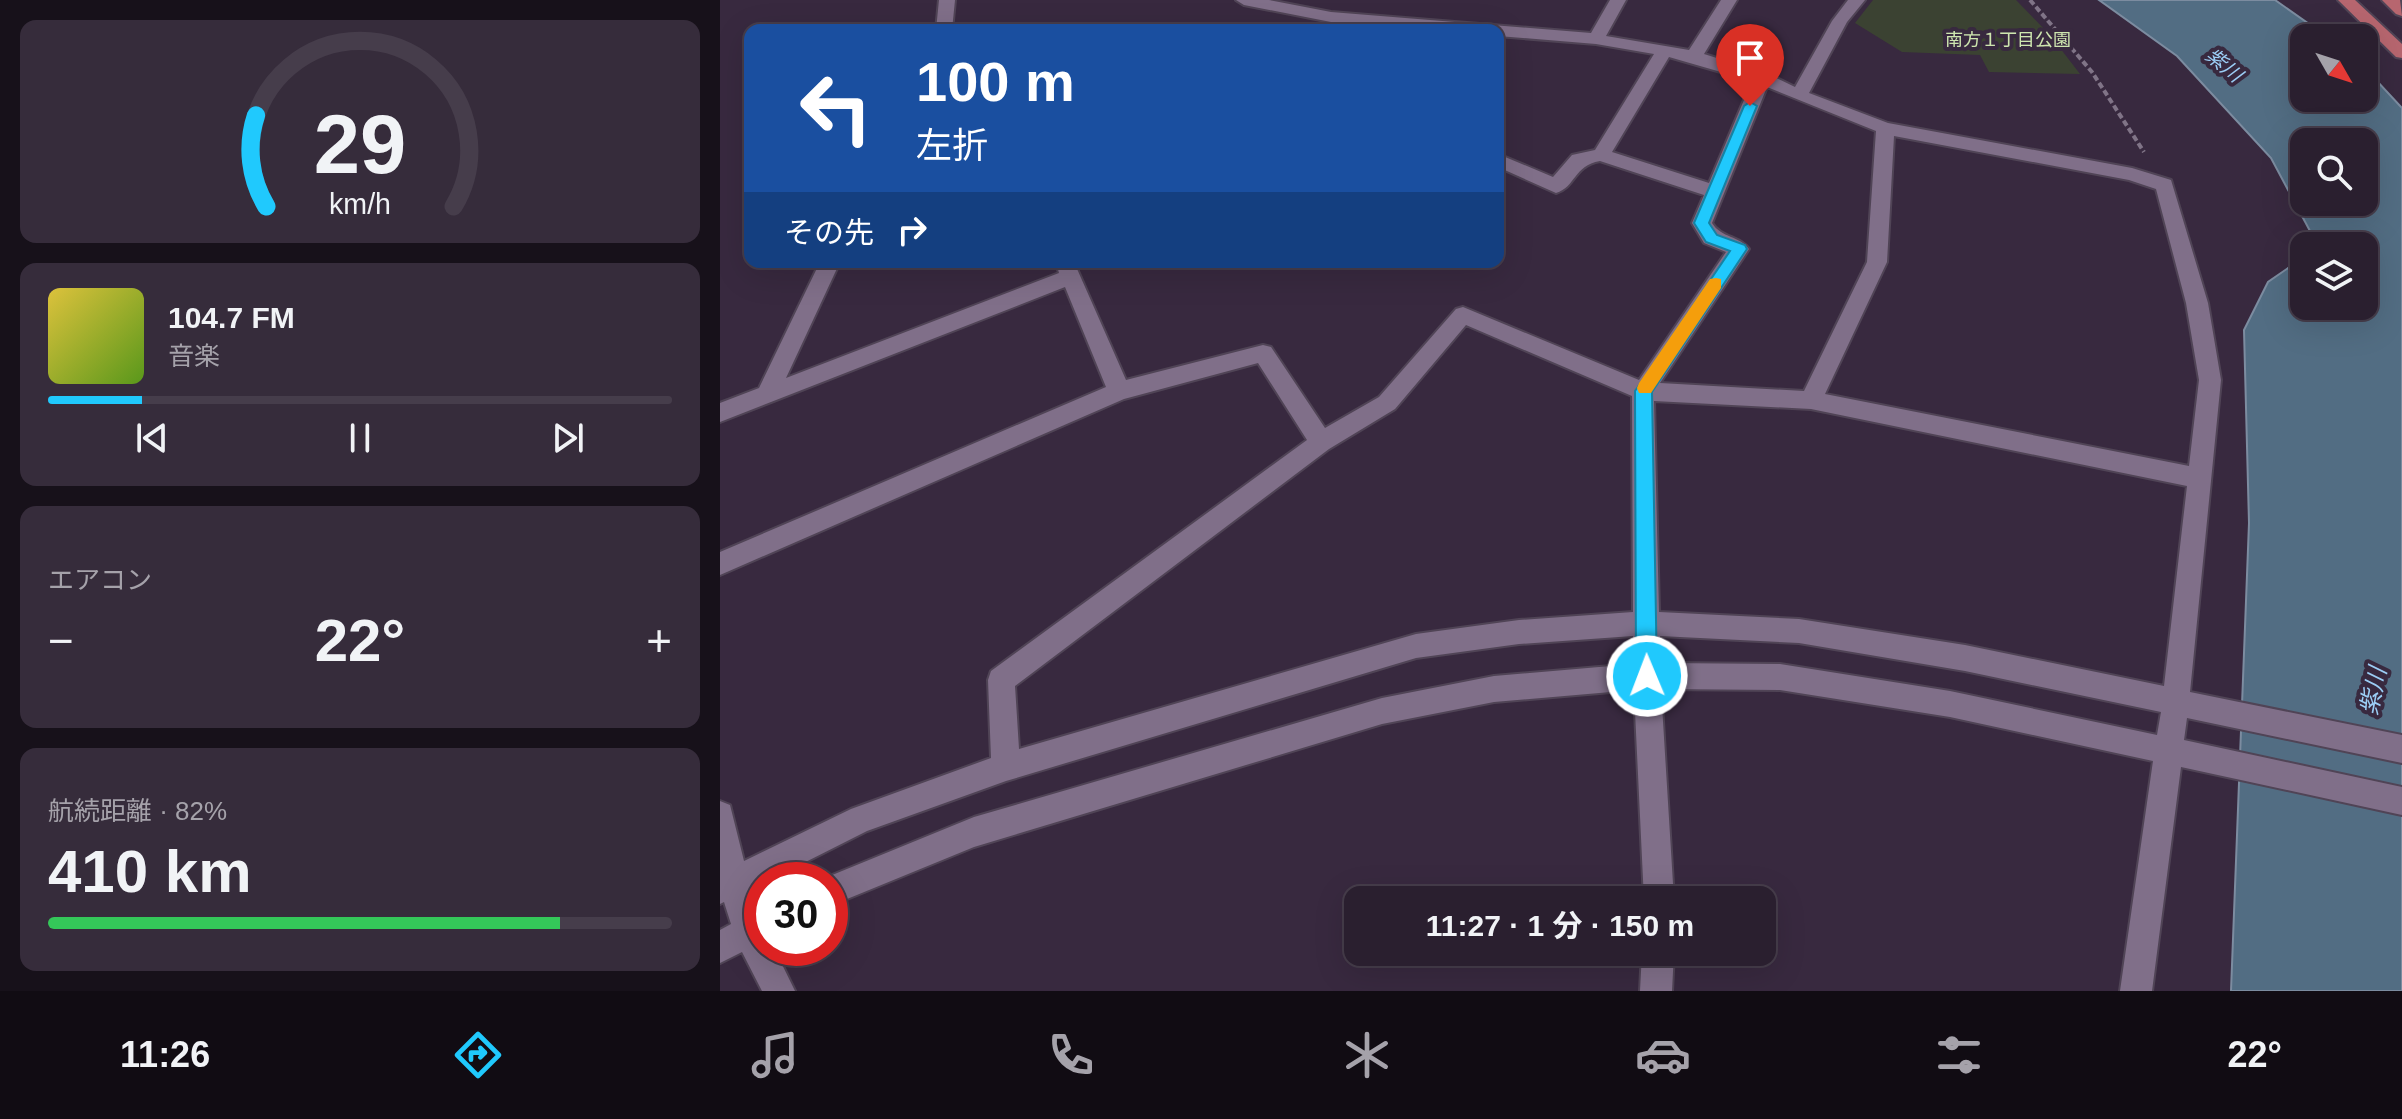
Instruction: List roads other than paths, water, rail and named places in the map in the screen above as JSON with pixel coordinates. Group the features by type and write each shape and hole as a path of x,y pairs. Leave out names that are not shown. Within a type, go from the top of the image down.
{"main road":[{"path":"2346,0 2402,53"},
{"path":"2390,0 2402,11"}],"street":[{"path":"945,24 947,0"},
{"path":"1244,0 1331,17 1415,24"},
{"path":"1331,17 1349,0"},
{"path":"1596,39 1618,0"},
{"path":"1694,56 1729,0"},
{"path":"1799,96 1840,21 1857,0"},
{"path":"1504,31 1596,39 1694,56 1762,78 1799,96 1885,128 2132,174 2164,185 2197,303 2210,380 2197,478 2176,700 2136,991"},
{"path":"1601,155 1665,50"},
{"path":"1658,886 1647,676 1643,391 1739,249 1711,238 1702,223 1762,78"},
{"path":"1811,400 1877,262 1885,128"},
{"path":"1504,163 1556,186 1579,159 1601,155 1714,191"},
{"path":"767,395 827,268"},
{"path":"720,413 1061,268"},
{"path":"1067,268 1119,391"},
{"path":"1006,767 1001,680 1321,442 1387,403 1463,315 1643,391 1811,400 2197,478"},
{"path":"720,564 1119,391 1263,353 1321,442"},
{"path":"726,886 861,819 1006,767 1416,646 1519,632 1646,623 1799,631 1965,658 2402,749"},
{"path":"848,884 974,832 1382,711 1494,689 1647,676 1780,677 1950,704 2402,801"},
{"path":"720,815 726,886 744,912"},
{"path":"720,947 744,934"},
{"path":"769,966 779,991"},
{"path":"1656,991 1657,966"}],"water":[{"name":"紫川","path":"2099,0 2275,0 2309,24 2290,24 2290,112 2378,112 2378,82 2402,108 2402,991 2231,991 2249,523 2244,330 2268,282 2290,267 2290,320 2378,320 2378,232 2311,232 2302,216 2378,216 2378,128 2290,128 2290,194 2271,158 2177,56"}],"park label":[{"name":"南方１丁目公園","path":"2008,40"}]}
